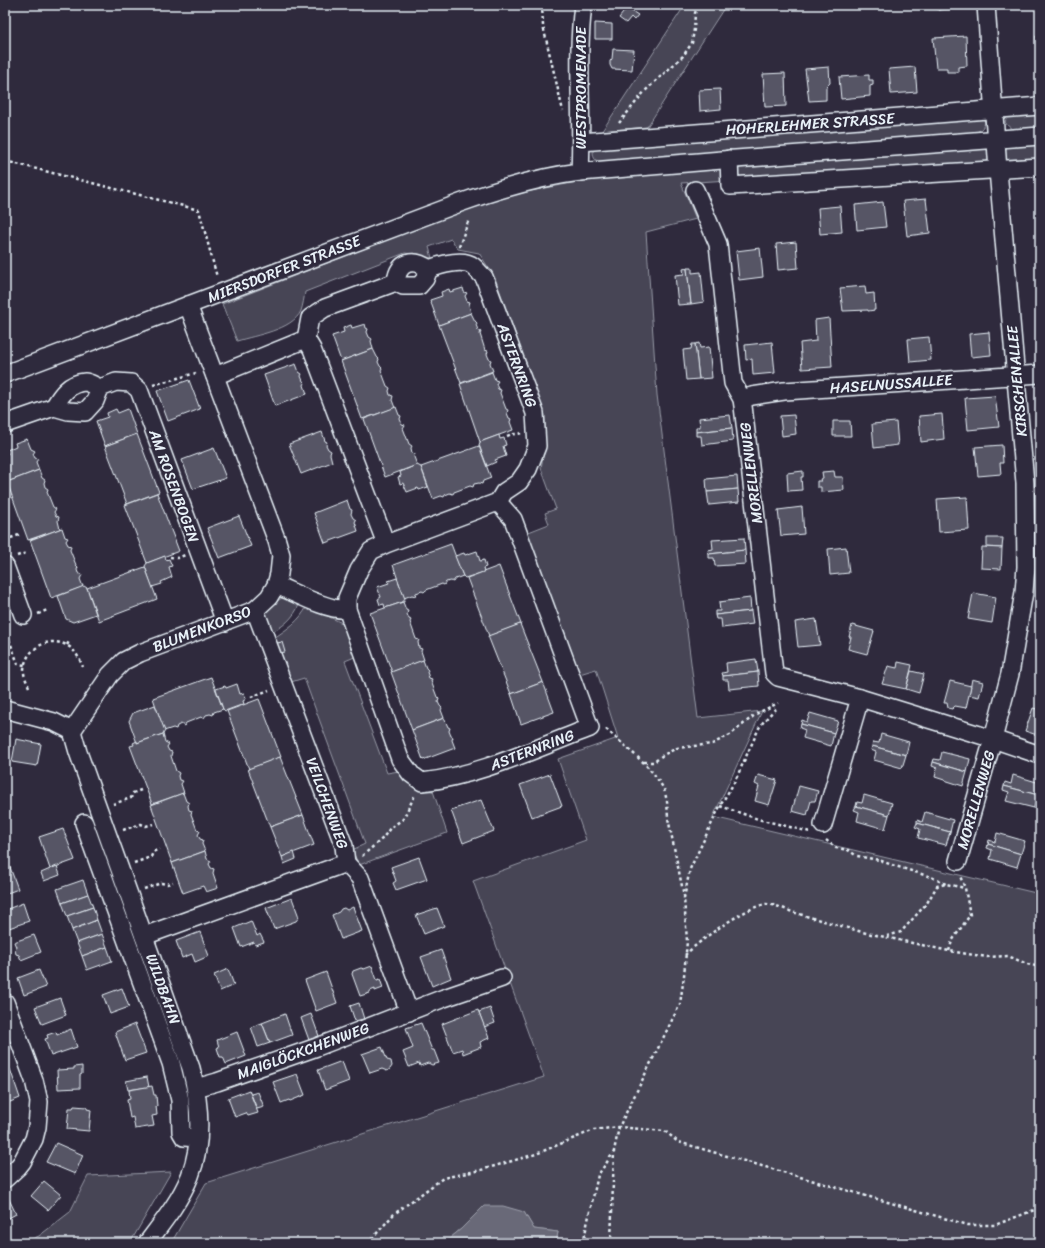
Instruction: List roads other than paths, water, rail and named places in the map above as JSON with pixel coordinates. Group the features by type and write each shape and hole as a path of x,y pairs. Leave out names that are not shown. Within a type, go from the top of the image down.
{"street":[{"name":"WESTPROMENADE","path":"573,173 581,142 579,38 583,5"},
{"name":"KIRSCHENALLEE","path":"986,5 998,170 1033,568 1024,592 1010,674 994,739"},
{"name":"HOHERLEHMER STRASSE","path":"581,142 1040,106"},
{"name":"HOHERLEHMER STRASSE","path":"573,173 729,159 1040,136"},
{"name":"HOHERLEHMER STRASSE","path":"729,159 730,186 1040,167"},
{"name":"MIERSDORFER STRASSE","path":"5,374 460,202 500,188 573,173"},
{"name":"MORELLENWEG","path":"695,190 718,244 733,383 742,399 774,673 778,677 860,698 994,739 1040,755"},
{"name":"ASTERNRING","path":"306,339 310,318 325,308 396,282 397,273 402,266 411,263 423,265 429,269 454,262 472,265 484,277 535,413 537,446 528,469 519,482 504,492 498,502 371,551 359,570 347,598 347,609 400,759 411,774 422,782 443,780 493,765 590,728 513,519 498,502"},
{"name":"BLUMENKORSO","path":"72,731 110,675 124,661 140,653 255,610 269,597 276,585 280,555 277,541 208,374 188,305"},
{"path":"208,374 306,339 312,349 386,544"},
{"name":"HASELNUSSALLEE","path":"742,399 784,391 1016,374 1040,374"},
{"path":"5,424 54,407 68,411 85,412 95,401 100,388 86,382 74,384 64,392 54,407"},
{"name":"AM ROSENBOGEN","path":"100,388 116,382 131,383 139,390 225,622"},
{"path":"5,566 23,615"},
{"path":"276,585 332,608 340,610 347,609"},
{"name":"VEILCHENWEG","path":"144,936 346,863 344,846 255,610"},
{"path":"820,832 860,698"},
{"path":"5,709 54,722 72,731"},
{"name":"WILDBAHN","path":"72,731 116,860 182,1041 196,1088 198,1138 190,1176 182,1193 164,1221 147,1243"},
{"name":"MORELLENWEG","path":"958,860 994,739"},
{"path":"84,823 166,1048 180,1100 181,1132 184,1137 198,1138"},
{"path":"100,866 116,860"},
{"path":"346,863 360,878 409,1012"},
{"path":"134,962 151,955"},
{"name":"MAIGLÖCKCHENWEG","path":"196,1088 224,1080 502,978"},
{"path":"5,1002 34,1080 39,1102 37,1127 34,1140 22,1162 5,1179"},
{"path":"166,1048 182,1041"}],"water":[{"path":"484,1206 503,1206 524,1212 534,1229 558,1232 556,1243 444,1243 461,1229"}]}
